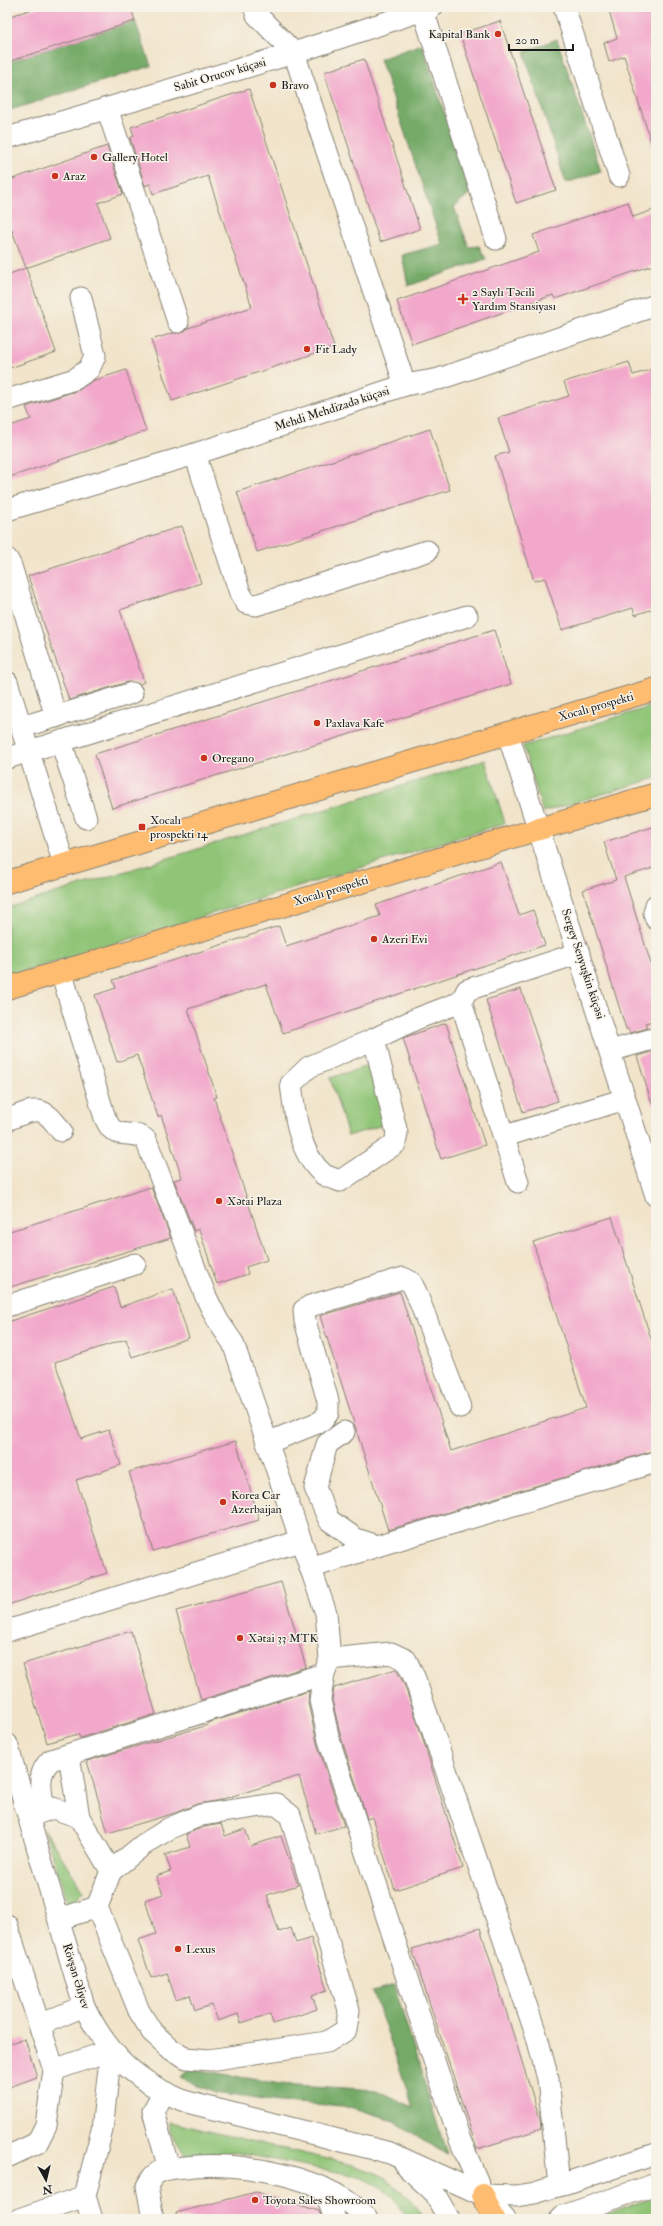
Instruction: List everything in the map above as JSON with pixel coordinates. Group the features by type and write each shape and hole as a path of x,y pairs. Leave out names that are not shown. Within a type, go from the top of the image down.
{"main road":[{"name":"Xocalı prospekti","path":"7,882 656,690"},
{"name":"Xocalı prospekti","path":"7,988 656,794"},
{"path":"483,2195 494,2219"}],"street":[{"path":"254,7 257,15 294,53 406,385"},
{"path":"564,7 619,176"},
{"path":"428,8 496,240"},
{"name":"Sabit Orucov küçəsi","path":"7,138 294,53 428,8"},
{"path":"107,108 178,322"},
{"path":"7,400 75,379 89,369 95,356 81,298"},
{"name":"Mehdi Mehdizadə küçəsi","path":"7,510 195,454 406,385 439,379 656,305"},
{"path":"195,454 240,593 246,603 256,605 427,551"},
{"path":"7,559 11,566 56,716"},
{"path":"7,758 467,616"},
{"path":"7,682 64,864"},
{"path":"22,727 132,693"},
{"name":"Sergey Senyuşkin küçəsi","path":"508,734 656,1196"},
{"path":"61,742 86,818"},
{"path":"37,777 70,770"},
{"path":"656,905 654,913 656,919"},
{"path":"374,1039 397,1133 395,1144 340,1181 324,1175 311,1159 297,1128 291,1084 309,1067 374,1039 416,1018 461,1002 467,990 579,953"},
{"path":"61,971 105,1118 112,1130 120,1133 140,1134 146,1140 206,1297 218,1321 233,1343 326,1613 327,1667 320,1700 328,1740 460,2140 483,2195 505,2219"},
{"path":"461,1002 505,1136 518,1182"},
{"path":"610,1051 656,1038"},
{"path":"505,1136 625,1099"},
{"path":"7,1120 28,1111 41,1111 50,1115 61,1131"},
{"path":"7,1306 135,1264"},
{"path":"267,1443 322,1421 328,1413 328,1401 305,1321 304,1310 310,1306 403,1278 411,1282 416,1292 460,1407"},
{"path":"344,1432 327,1444 315,1488 329,1520 356,1539 377,1546"},
{"path":"310,1568 377,1546 656,1462"},
{"path":"7,1631 300,1541"},
{"path":"79,1817 53,1808 36,1813 40,1777 43,1768 51,1760 327,1667 391,1653 406,1660 416,1679 537,2037 548,2079 559,2186"},
{"name":"Rövşən Əliyev","path":"7,1744 12,1782 36,1813 59,1919 84,2006 95,2028 111,2050 144,2081 163,2093 221,2112 390,2153"},
{"path":"69,1755 79,1817 111,1871"},
{"path":"276,1804 290,1815 348,2010 346,2030 328,2042 208,2060 187,2058 172,2050 152,2032 139,2011 98,1907 111,1871 143,1845 170,1828 201,1815 276,1804"},
{"path":"59,1919 98,1907"},
{"path":"7,1925 54,2070 46,2125 37,2143 7,2157"},
{"path":"39,2025 84,2006"},
{"path":"54,2070 111,2050 102,2130 85,2196 92,2219"},
{"path":"163,2093 153,2111 169,2169"},
{"path":"429,2170 441,2173 450,2172 461,2166 463,2156 460,2140"},
{"path":"390,2153 483,2195 516,2196 559,2186 656,2154"},
{"path":"390,2153 417,2174 433,2191 449,2219"},
{"path":"153,2219 147,2186 155,2174 169,2169 204,2164 280,2173 324,2189 357,2207 367,2219"},
{"path":"560,2219 563,2216 656,2184"},
{"path":"324,2189 335,2219"},
{"path":"18,2219 85,2196"}],"green space":[{"path":"135,21 151,66 7,111 7,62"},
{"path":"557,39 601,171 566,183 524,52"},
{"path":"422,44 470,193 454,207 469,247 479,246 486,259 408,286 402,255 442,244 380,59"},
{"path":"656,705 656,778 543,812 523,746"},
{"path":"485,760 505,823 7,977 7,908"},
{"path":"373,1064 392,1122 348,1136 330,1078"},
{"path":"44,1829 84,1892 69,1907"},
{"path":"394,1985 447,2155 394,2121 343,2106 280,2102 214,2093 181,2077 189,2068 280,2084 377,2090 413,2107 373,1991"},
{"path":"170,2122 353,2165 383,2176 411,2199 425,2219 407,2219 393,2196 363,2177 233,2152 185,2155 170,2131"},
{"path":"656,2197 656,2219 591,2219"}],"building":[{"path":"39,7 131,7 135,21 7,62 7,17"},
{"path":"608,7 656,7 656,144 652,145 624,56 609,62 604,43 617,38"},
{"path":"500,21 556,190 516,203 460,34"},
{"path":"364,59 420,229 380,242 324,72"},
{"path":"249,89 334,347 172,401 151,340 173,333 182,333 188,328 252,307 208,176 153,194 150,184 145,186 130,138 134,136 131,127"},
{"path":"107,146 123,194 98,203 110,238 26,268 7,217 7,181"},
{"path":"628,202 633,217 656,209 656,264 555,299 553,295 412,344 397,301 539,252 533,235"},
{"path":"26,268 56,352 7,369 7,275"},
{"path":"629,362 633,375 656,368 656,608 635,615 633,608 562,630 545,578 534,581 495,456 509,452 498,418 569,396 564,382"},
{"path":"126,370 146,431 7,478 7,427 31,419 26,407 79,390 92,381"},
{"path":"430,429 450,490 257,552 237,492"},
{"path":"182,526 201,583 120,610 144,682 140,684 128,682 69,700 28,576"},
{"path":"494,630 511,684 112,808 95,754"},
{"path":"656,826 656,867 624,877 656,980 656,1020 646,1023 648,1028 630,1033 628,1029 626,1029 583,890 616,880 604,842"},
{"path":"501,862 519,915 533,910 545,945 283,1033 266,984 188,1009 217,1097 214,1098 267,1260 246,1267 248,1274 217,1284 199,1229 194,1231 174,1180 182,1178 161,1115 158,1117 137,1055 117,1062 95,995 116,988 113,980 279,926 286,946 380,916 376,905"},
{"path":"521,989 558,1101 523,1112 486,1000"},
{"path":"446,1023 485,1145 441,1159 403,1038"},
{"path":"655,1051 656,1104 652,1104 637,1056"},
{"path":"151,1187 171,1238 7,1288 7,1232"},
{"path":"612,1217 656,1354 656,1450 388,1530 320,1316 400,1292 451,1451 586,1408 533,1242"},
{"path":"114,1287 120,1307 173,1289 189,1338 132,1357 126,1339 55,1362 81,1439 109,1430 121,1465 76,1480 107,1573 7,1605 7,1322"},
{"path":"236,1441 259,1520 153,1551 129,1472"},
{"name":"Xətai 33 MTK","path":"281,1582 306,1667 201,1700 176,1611"},
{"path":"131,1631 156,1714 80,1738 78,1734 47,1743 23,1664"},
{"path":"396,1669 404,1684 419,1727 463,1868 395,1890 372,1817 367,1819 341,1737 332,1700 334,1688"},
{"path":"309,1691 308,1703 317,1743 344,1826 316,1834 299,1776 216,1801 197,1804 175,1813 108,1833 87,1761 208,1725 208,1723"},
{"path":"221,1824 225,1836 245,1829 251,1846 281,1836 298,1885 267,1895 279,1932 291,1928 296,1943 311,1938 327,1990 312,1995 317,2009 273,2024 270,2014 241,2023 238,2014 218,2021 212,2005 195,2010 190,1995 176,2000 167,1973 151,1978 138,1940 156,1934 145,1900 163,1894 156,1876 171,1871 165,1855 190,1847 186,1834 204,1827"},
{"path":"480,1928 540,2119 541,2129 477,2149 412,1949"},
{"path":"25,2039 37,2077 7,2088 7,2044"},
{"name":"Toyota Sales Showroom","path":"256,2192 319,2211 322,2219 177,2219 176,2213"}],"place":[{"name":"Kapital Bank","path":"498,34"},
{"name":"Bravo","path":"273,85"},
{"name":"Gallery Hotel","path":"94,157"},
{"name":"Araz","path":"55,176"},
{"name":"2 Saylı Təcili Yardım Stansiyası","path":"463,299"},
{"name":"Fit Lady","path":"307,349"},
{"name":"Paxlava Kafe","path":"317,723"},
{"name":"Oregano","path":"204,758"},
{"name":"Xocalı prospekti 14","path":"142,827"},
{"name":"Azeri Evi","path":"374,939"},
{"name":"Xətai Plaza","path":"219,1201"},
{"name":"Korea Car Azerbaijan","path":"223,1502"},
{"name":"Xətai 33 MTK","path":"240,1638"},
{"name":"Lexus","path":"178,1949"},
{"name":"Toyota Sales Showroom","path":"255,2200"}]}
